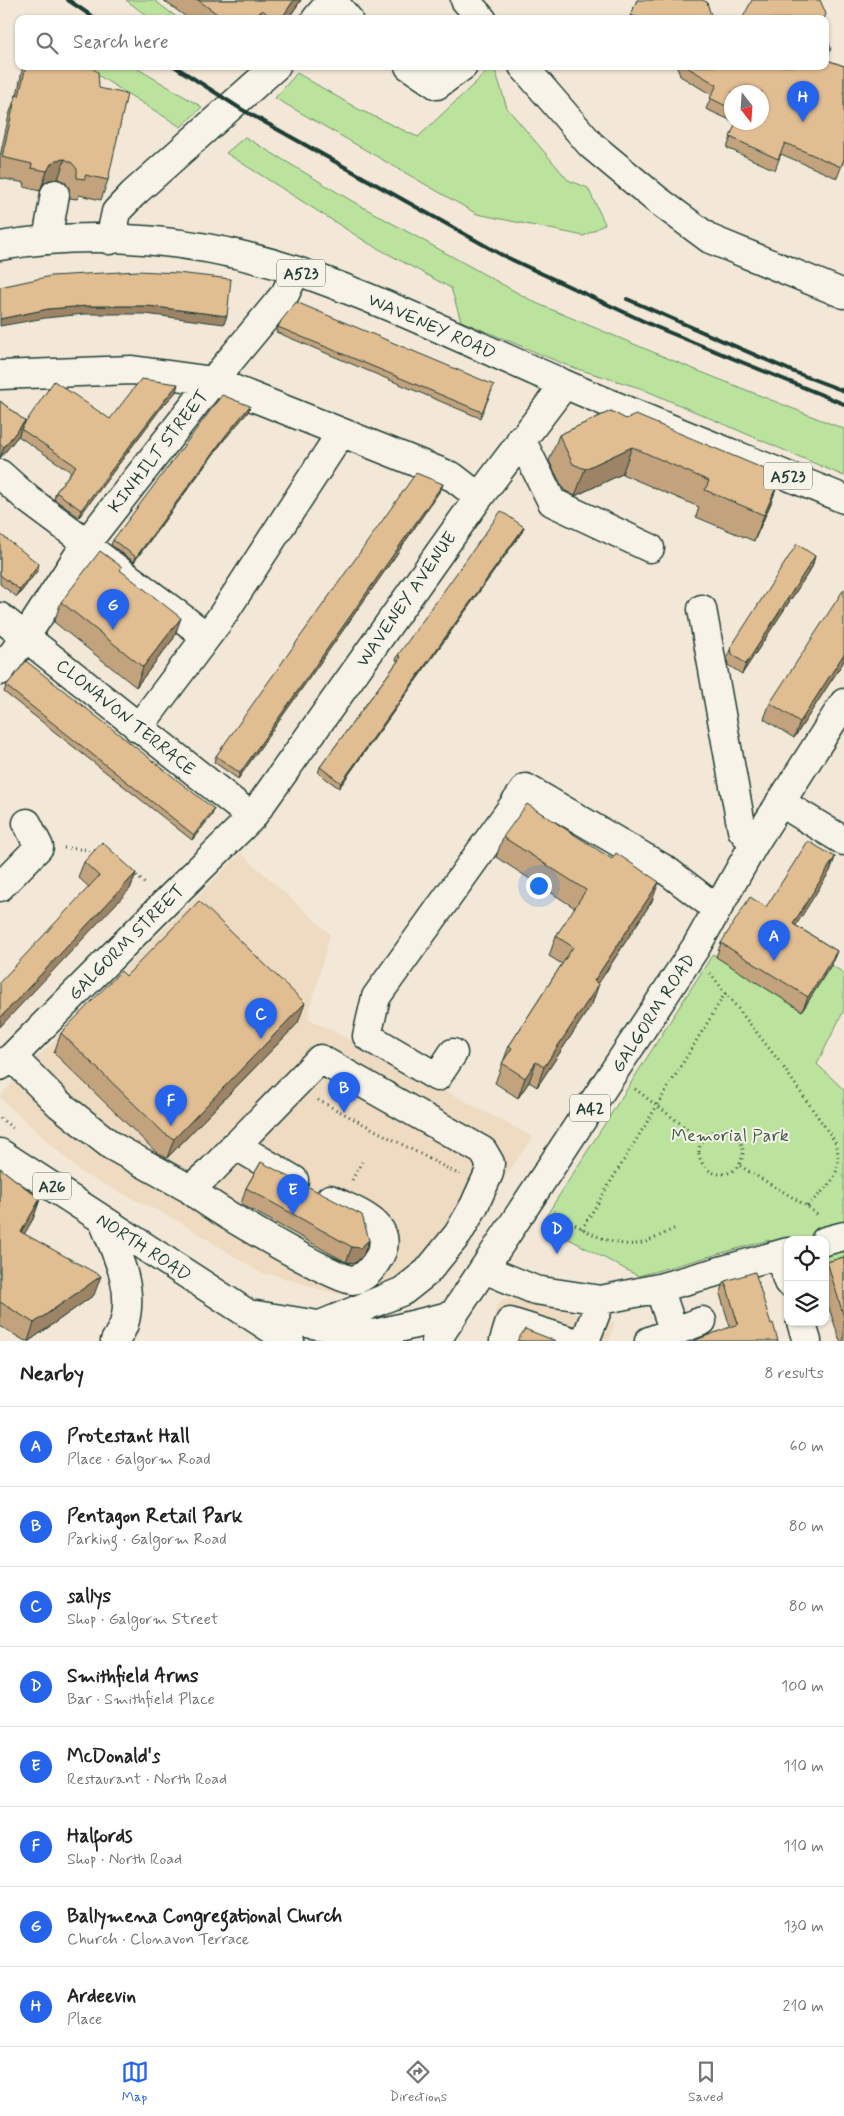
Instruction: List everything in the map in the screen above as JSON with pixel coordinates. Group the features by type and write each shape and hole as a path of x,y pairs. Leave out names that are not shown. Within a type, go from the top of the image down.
{"main road":[{"path":"319,15 332,0 345,15"},
{"path":"465,0 478,15"},
{"path":"110,240 116,212 133,194 272,70"},
{"path":"415,70 437,85 458,70"},
{"path":"527,70 591,145 656,199 710,239 844,294"},
{"path":"47,240 55,194"},
{"name":"WAVENEY ROAD","path":"0,246 76,238 198,247 296,271 386,305 564,384 844,499"},
{"name":"KINHILT STREET","path":"0,671 26,636 85,545 285,294 296,271"},
{"path":"0,375 132,370 214,381 452,477 479,497"},
{"name":"WAVENEY AVENUE","path":"252,817 479,497 564,384"},
{"path":"138,728 220,619 341,432"},
{"path":"522,439 552,502 650,548"},
{"path":"0,474 29,500 76,535 85,545 206,636"},
{"path":"702,609 742,830 754,844"},
{"name":"CLONAVON TERRACE","path":"0,617 252,817"},
{"name":"GALGORM ROAD","path":"436,1341 696,947 754,844 844,703"},
{"path":"453,1054 437,1077 367,1036 376,996 526,788 666,870 717,909"},
{"path":"780,802 844,841"},
{"name":"GALGORM STREET","path":"6,1062 252,817"},
{"path":"0,887 39,847 27,823"},
{"path":"190,1189 212,1170 320,1059 483,1151 490,1163 489,1173 483,1187 458,1234 426,1272 403,1291 320,1325"},
{"path":"6,1062 112,1146 190,1189 199,1198 220,1210 340,1277 352,1280 372,1270 384,1246 384,1236 374,1222 262,1163 235,1145"},
{"name":"NORTH ROAD","path":"0,1152 103,1221 290,1341"},
{"path":"103,1221 124,1274 128,1299 124,1324 115,1341"},
{"path":"484,1269 535,1290 601,1300 659,1288 783,1254 788,1281"},
{"path":"659,1288 662,1336 702,1321"},
{"path":"585,1341 601,1300"},
{"path":"245,1313 374,1334 460,1306 461,1341"},
{"path":"504,1341 510,1322 571,1341"},
{"path":"802,1326 807,1341"}],"path":[{"path":"39,847 103,850"},
{"path":"132,870 164,903"},
{"path":"708,971 779,1061 836,1144 840,1158 837,1173 830,1184 807,1206"},
{"path":"582,1229 726,992"},
{"path":"293,1087 483,1187"},
{"path":"632,1087 702,1140"},
{"path":"727,1130 734,1133 742,1145 743,1158 740,1166 734,1171 719,1175 705,1169 698,1155 702,1140 713,1131 727,1130"},
{"path":"740,1166 807,1206 827,1224 836,1238"},
{"path":"552,1209 582,1229 618,1244 638,1244 676,1228"}],"shaded area":[{"path":"241,853 330,934 308,1018 533,1137 443,1264 400,1296 335,1294 274,1275 262,1274 180,1222 83,1174 0,1098 101,992"},
{"path":"503,1299 615,1322 609,1341 489,1341 496,1307"}],"green space":[{"path":"126,0 154,0 174,15 146,15"},
{"path":"89,70 140,70 202,107 181,127"},
{"path":"489,70 495,70 507,108 568,180 588,188 605,224 584,236 477,214 275,98 297,73 358,109 418,137"},
{"path":"245,137 352,201 536,303 844,429 844,476 640,388 571,367 461,321 451,288 368,243 226,153"},
{"name":"Memorial Park","path":"713,954 802,1011 831,965 844,973 844,1010 817,1064 844,1090 844,1270 829,1274 829,1236 784,1236 784,1286 769,1240 638,1276 541,1224"}],"building":[{"path":"198,0 294,0 284,15 269,15 262,10 258,15 219,15"},
{"path":"637,0 702,0 707,2 711,15 631,15"},
{"path":"752,0 820,0 826,14 826,15 744,15"},
{"path":"829,61 844,66 844,159 841,167 785,143 778,159 730,137 733,130 769,130 769,85 724,85 724,105 710,98 717,85 692,70 829,70"},
{"path":"25,70 95,70 98,72 99,88 127,94 108,180 85,175 85,179 77,178 77,169 65,159 56,160 47,171 31,168 32,164 2,157 16,95 19,96"},
{"path":"138,271 231,279 227,316 148,306 87,306 48,309 0,319 0,287 51,276"},
{"path":"296,302 494,385 482,412 278,327"},
{"path":"141,379 178,384 81,510 56,492 76,466 21,429 54,381 110,419"},
{"path":"222,395 250,406 226,435 136,557 113,540"},
{"path":"0,401 25,421 4,447 0,444"},
{"path":"611,411 626,419 636,415 781,476 764,515 705,490 709,481 632,447 585,469 573,464 559,435"},
{"path":"416,473 443,484 240,773 216,756"},
{"path":"501,511 524,527 341,783 320,767 401,657 398,655"},
{"path":"0,534 39,564 20,590 0,575"},
{"path":"797,544 815,556 746,664 732,654 731,647"},
{"path":"100,551 122,567 120,570 181,618 143,667 61,602"},
{"path":"844,589 844,654 800,722 770,703"},
{"path":"26,661 214,809 194,835 6,686"},
{"path":"527,804 612,859 616,853 659,882 594,981 599,984 544,1067 536,1062 525,1078 502,1063 512,1048 509,1046 573,947 556,936 586,890 503,837"},
{"path":"808,841 835,857 793,924 837,951 808,997 721,943 750,897 766,907"},
{"path":"102,842 136,873 0,1018 0,982 99,876 84,862"},
{"path":"199,901 305,1003 174,1139 165,1134 61,1033 121,971 126,976"},
{"path":"261,1162 362,1215 369,1240 360,1248 352,1247 246,1188"},
{"path":"0,1168 40,1199 21,1232 101,1276 34,1323 0,1302"},
{"path":"844,1257 844,1317 829,1268 829,1261"},
{"path":"755,1272 778,1341 693,1341 738,1324 725,1281"},
{"path":"525,1329 556,1341 517,1341"}],"railway":[{"path":"68,0 90,15"},
{"path":"180,70 241,109 502,255 656,327 844,404"},
{"path":"627,299 794,372 844,391"}],"place":[{"name":"Ardeevin","path":"803,122"},
{"name":"Ballymena Congregational Church","path":"113,630"},
{"name":"Protestant Hall","path":"774,961"},
{"name":"sallys","path":"261,1039"},
{"name":"Pentagon Retail Park","path":"344,1113"},
{"name":"Halfords","path":"171,1126"},
{"name":"McDonald's","path":"293,1215"},
{"name":"Smithfield Arms","path":"557,1254"}]}
